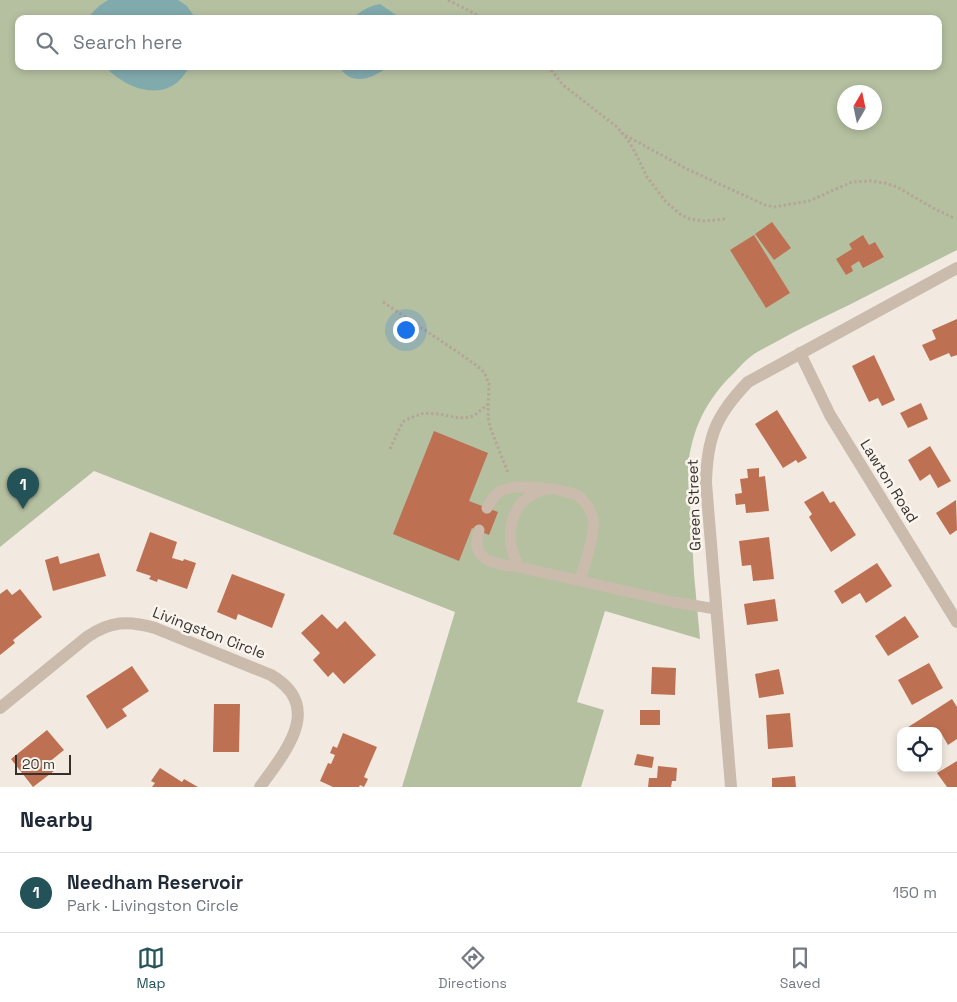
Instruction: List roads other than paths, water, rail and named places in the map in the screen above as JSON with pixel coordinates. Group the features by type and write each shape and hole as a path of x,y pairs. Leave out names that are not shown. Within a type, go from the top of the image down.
{"street":[{"name":"Green Street","path":"731,787 706,484 707,459 715,428 729,404 748,382 957,268"},
{"name":"Lawton Road","path":"800,354 830,416 957,622"},
{"name":"Livingston Circle","path":"0,708 87,637 102,628 123,623 155,628 271,675 285,684 289,690 298,712 294,736 260,787"}],"lane":[{"path":"487,508 498,492 514,488 554,489 578,495 586,503 594,520 592,536 580,580"},
{"path":"519,567 511,541 513,517 517,509 529,496 546,489 554,489"},
{"path":"479,530 476,542 477,549 483,558 489,562 580,580 674,602 716,609"}],"water":[{"path":"108,0 178,0 187,6 193,15 90,15"},
{"path":"380,4 396,15 357,15"},
{"path":"108,70 188,70 172,86 154,90 136,87"},
{"path":"342,70 383,70 363,79 356,79"}],"place":[{"name":"Needham Reservoir","path":"23,509"}]}
